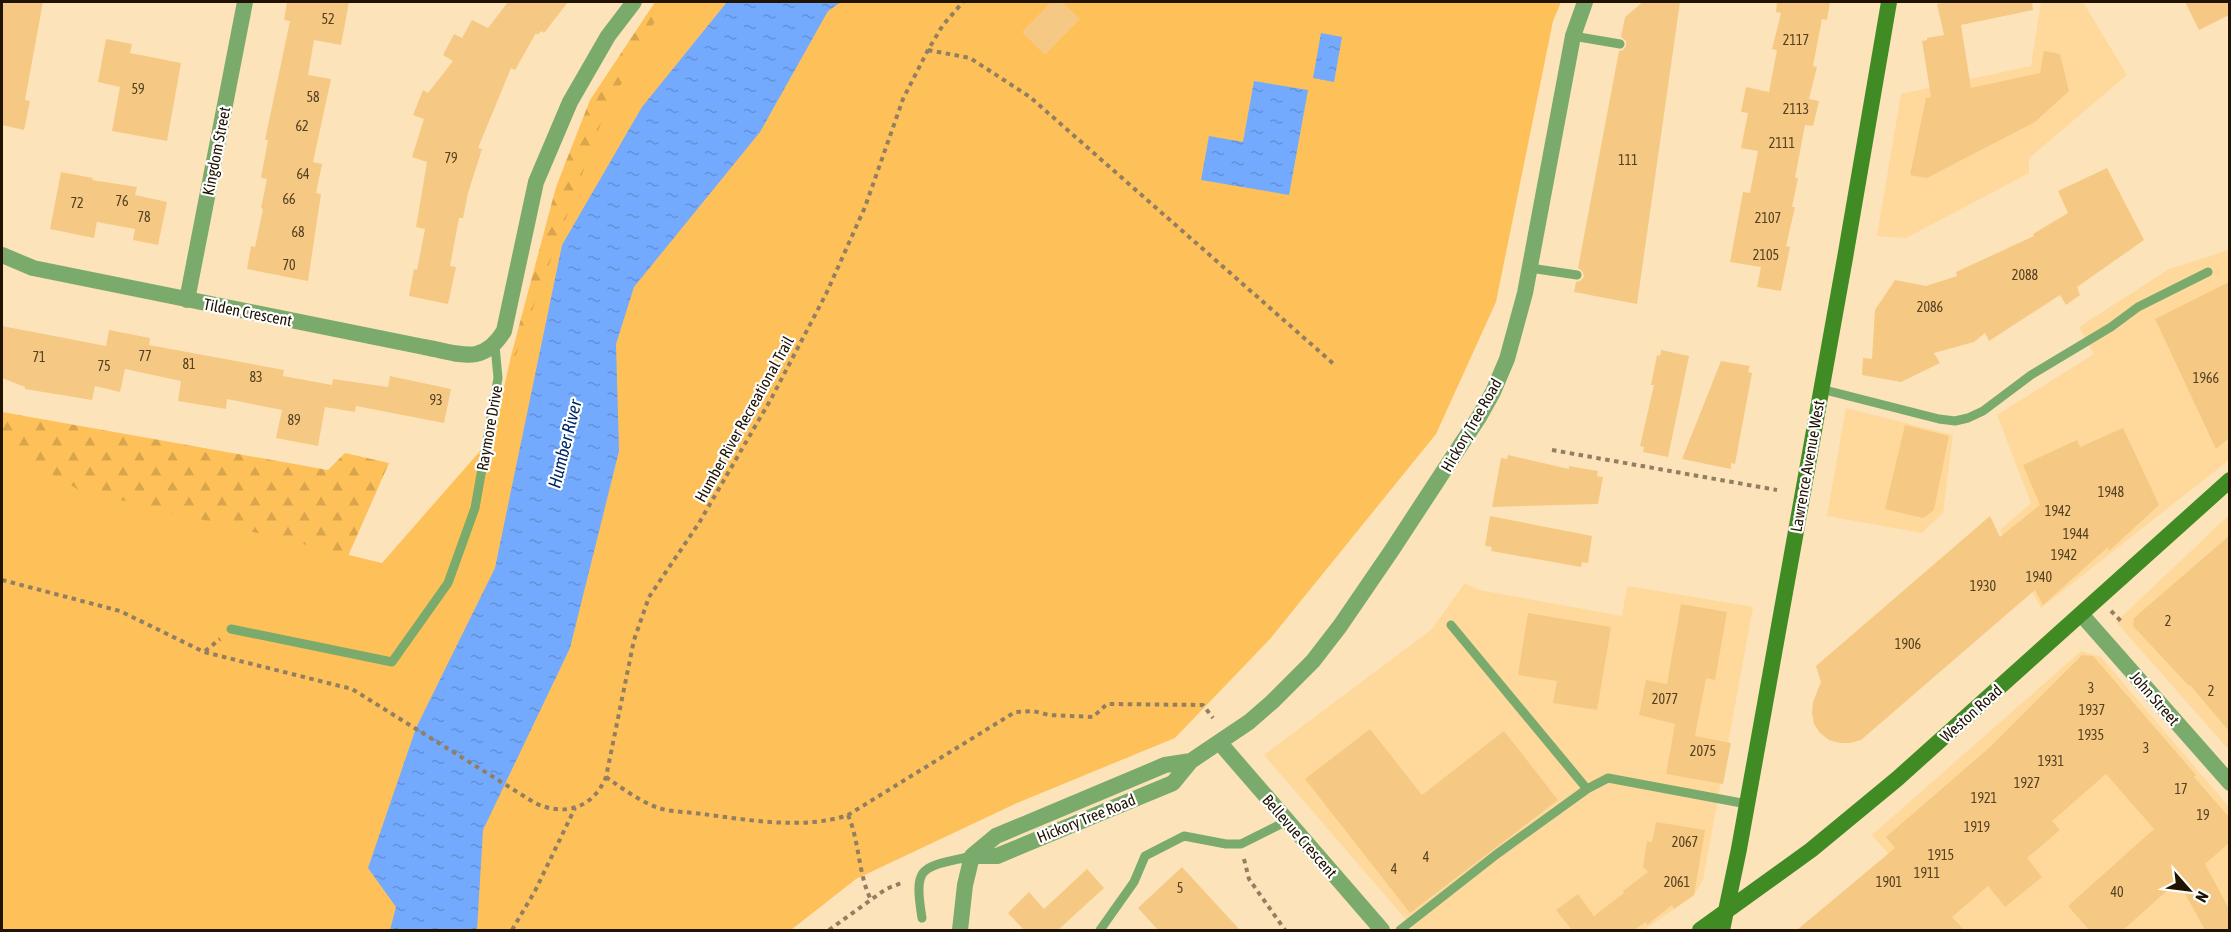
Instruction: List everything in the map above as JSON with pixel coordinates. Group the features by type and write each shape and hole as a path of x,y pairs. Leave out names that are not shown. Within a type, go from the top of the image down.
{"main road":[{"name":"Lawrence Avenue West","path":"1722,930 1747,804 1889,2"},
{"name":"Weston Road","path":"1700,930 1786,870 1845,822 1977,709 2229,480"}],"street":[{"name":"Kingdom Street","path":"187,300 245,2"},
{"name":"Raymore Drive","path":"495,346 504,331 536,182 570,102 608,36 634,2"},
{"name":"Hickory Tree Road","path":"972,856 996,836 1036,818 1165,765 1191,761 1249,722 1272,702 1313,661 1340,626 1484,409 1507,359 1523,303 1573,36 1584,2"},
{"name":"Tilden Crescent","path":"2,255 33,268 470,355 478,356 495,346"},
{"name":"John Street","path":"2081,614 2228,778"},
{"name":"Bellevue Crescent","path":"1219,742 1382,930"},
{"path":"960,930 965,885 972,856"}],"lane":[{"path":"1573,36 1620,44"},
{"path":"1530,268 1577,275"},
{"path":"1821,389 1939,419 1955,421 1968,418 1983,411 2031,375 2138,308 2208,272"},
{"name":"Raymore Drive","path":"231,629 392,662 448,583 475,508 498,378 495,346"},
{"path":"1451,625 1587,789"},
{"path":"1400,930 1507,847 1587,789 1608,777 1747,804"},
{"path":"1100,930 1134,882 1145,856 1184,836 1226,844 1241,844 1287,821"},
{"path":"922,918 917,890 920,877 931,866 972,856"}],"path":[{"name":"Humber River Recreational Trail","path":"575,807 593,798 600,791 606,777 634,640 649,597 699,523 771,399 826,294 858,224 903,99 943,25 963,2"},
{"path":"928,50 970,58 1030,97 1336,366"},
{"path":"1552,450 1777,490"},
{"path":"2,580 120,611 204,652 352,689 535,803 549,809 575,807 551,860 512,930"},
{"path":"606,777 632,795 662,809 734,818 803,823 830,821 848,816 1015,712 1033,711 1049,715 1093,717 1107,704 1203,705 1213,718"},
{"path":"848,816 852,824 863,883 871,900"},
{"path":"1241,844 1249,879 1285,930"},
{"path":"829,930 899,883 920,877"}],"shaded area":[{"path":"2041,2 2083,2 2127,75 2029,158 2029,173 1906,238 1877,236 1901,94 2031,66"},
{"path":"2229,250 2229,460 2041,608 2000,530 2031,503 1997,415 2094,354 2079,327 2169,269"},
{"path":"1846,408 1953,435 1943,513 1922,533 1827,516"},
{"path":"2229,515 2229,750 2116,622"},
{"path":"1465,583 1479,590 1622,616 1627,586 1753,607 1703,880 1694,895 1644,930 1415,930 1264,755 1431,630"},
{"path":"2081,651 2101,657 2229,807 2229,930 1955,930 1872,835"}],"green space":[{"path":"655,2 727,2 491,445 511,356 556,187 590,100"},
{"path":"665,2 1561,2 1553,21 1496,302 1436,434 1270,639 1175,738 1017,803 856,879 791,930 2,930 2,445 79,490 382,563 481,450 602,120"},
{"path":"2,412 328,470 345,453 389,463 341,572 2,510"}],"water":[{"name":"Humber River","path":"727,2 841,2 828,11 760,132 634,287 616,344 619,451 570,648 483,830 477,930 390,930 396,907 368,868 416,728 495,568 562,245 642,107"},
{"path":"1321,33 1342,37 1334,82 1313,78"},
{"path":"1254,81 1308,90 1289,195 1201,180 1209,136 1243,142"}],"building":[{"path":"2,2 43,2 25,100 30,101 24,130 2,125"},
{"path":"287,2 349,2 341,45 314,40 308,75 331,79 313,162 322,164 316,193 321,194 308,281 247,269 251,246 255,247 263,209 261,208 267,179 261,178 268,140 265,140 290,21 284,20"},
{"path":"508,2 568,2 544,33 541,31 538,35 536,33 515,70 511,68 478,148 482,149 468,193 463,218 459,218 450,266 456,267 448,304 409,296 425,229 416,227 427,162 412,157 424,119 413,115 423,90 428,93 453,61 443,55 454,34 462,38 472,20 488,28"},
{"path":"1051,2 1062,2 1080,19 1045,55 1022,32"},
{"path":"1643,2 1680,2 1637,304 1574,292 1576,282 1584,277 1583,272 1578,268 1619,51 1626,46 1626,41 1621,37 1625,17"},
{"path":"1777,2 1830,2 1827,20 1822,19 1813,66 1817,67 1809,99 1819,101 1813,126 1805,125 1795,178 1798,178 1792,207 1795,207 1786,246 1790,247 1781,291 1757,287 1761,267 1730,262 1743,192 1750,193 1758,151 1741,148 1748,113 1741,112 1746,87 1769,92 1777,50 1772,49 1781,13 1776,12"},
{"path":"2032,2 2033,10 1961,25 1971,88 2040,73 2044,51 2060,54 2069,91 2035,122 1927,178 1910,175 1926,98 1931,97 1922,41 1944,35 1937,4"},
{"path":"2185,2 2229,2 2229,15 2199,30"},
{"path":"106,39 132,44 130,53 181,63 167,141 112,131 120,87 98,82"},
{"path":"2107,168 2144,240 2077,287 2080,295 2066,305 2060,295 1989,341 1985,333 1974,342 1934,353 1940,363 1901,382 1862,375 1863,358 1872,359 1875,310 1895,280 1926,286 1957,276 1956,272 2034,236 2033,234 2068,213 2058,191"},
{"path":"61,172 93,178 92,180 137,187 135,195 167,202 158,245 133,240 135,229 97,222 94,238 50,229"},
{"path":"2229,282 2229,438 2216,449 2155,319"},
{"path":"2,326 106,346 109,330 150,338 149,345 284,370 283,376 332,385 333,379 388,387 390,376 451,389 444,423 356,406 355,412 325,407 318,446 276,438 282,410 227,399 226,409 178,401 181,381 125,369 120,392 95,386 92,400 25,389 25,387 2,378"},
{"path":"1661,350 1689,356 1668,457 1643,452 1644,447 1640,446 1654,385 1651,385 1657,355 1660,356"},
{"path":"1721,361 1750,366 1748,372 1752,373 1735,464 1731,463 1731,469 1682,459"},
{"path":"1905,425 1949,436 1934,510 1923,518 1885,509"},
{"path":"2123,428 2159,505 2109,551 2108,547 2043,605 2035,590 1861,740 1840,743 1829,740 1820,733 1814,724 1812,713 1813,702 1821,682 1816,666 1990,516 2000,537 2040,505 2023,465 2077,440 2080,447"},
{"path":"1508,455 1569,469 1569,466 1598,471 1597,476 1603,477 1598,504 1492,507 1501,458 1507,459"},
{"path":"1490,516 1592,536 1588,563 1582,562 1581,567 1491,551 1492,547 1485,546"},
{"path":"2229,536 2229,731 2190,685 2133,626 2134,618"},
{"path":"1681,604 1727,612 1715,680 1706,678 1695,736 1731,743 1723,784 1666,774 1675,724 1639,715 1646,680 1667,684"},
{"path":"1528,613 1611,627 1597,710 1553,703 1557,681 1518,675"},
{"path":"2082,655 2093,656 2196,775 2194,777 2229,817 2229,843 2205,864 2229,909 2229,930 2205,930 2178,881 2123,930 2089,930 2068,906 2154,829 2106,774 2052,821 2060,830 2027,858 2042,877 2005,907 1988,886 1952,917 1964,930 1797,930 1895,848 1886,837 1990,747"},
{"path":"1370,729 1422,795 1504,731 1558,800 1410,913 1305,779"},
{"path":"1656,822 1705,830 1694,895 1674,909 1672,905 1647,925 1646,922 1634,930 1572,930 1556,910 1578,894 1594,916 1648,872 1643,867 1647,841 1652,842"},
{"path":"1182,867 1240,930 1158,930 1138,908"},
{"path":"1087,869 1104,888 1058,930 1024,930 1008,913 1029,892 1044,909"}]}
